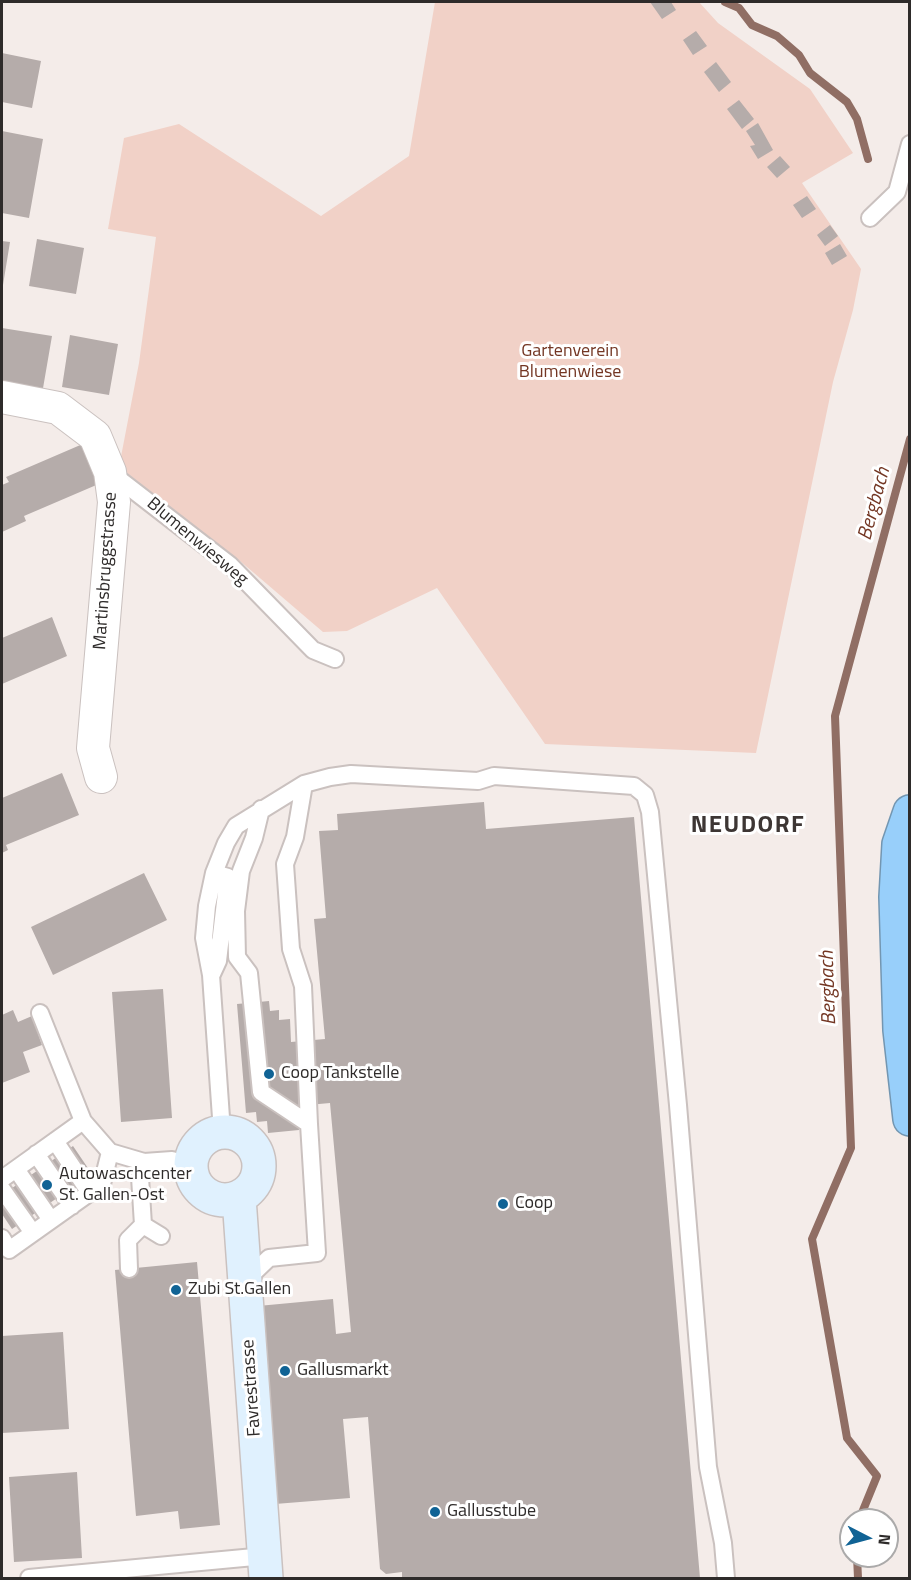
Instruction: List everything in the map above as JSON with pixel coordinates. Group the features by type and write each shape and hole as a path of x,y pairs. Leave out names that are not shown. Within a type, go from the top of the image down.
{"highway":[{"path":"909,812 899,844 896,897 900,1030 909,1119"}],"street":[{"name":"Martinsbruggstrasse","path":"2,397 58,408 95,436 110,472 114,502 93,748 101,777"},
{"path":"222,1132 238,1134 248,1140 257,1152 260,1164 256,1181 249,1191 239,1198 226,1201 204,1194 193,1179 191,1167 194,1152 200,1142 211,1134 222,1132"},
{"name":"Favrestrasse","path":"239,1198 265,1567"}],"lane":[{"path":"870,218 897,192 909,144"},
{"name":"Blumenwiesweg","path":"110,472 230,565 313,650 335,659"},
{"path":"222,1132 215,968 204,938 207,906 214,873 226,843 236,826 304,784 351,774 478,781 494,776 634,786 645,795 650,812 666,979 708,1467 723,1543 726,1578"},
{"path":"245,1281 269,1258 317,1253 303,986 291,949 285,864 295,837 304,784"},
{"path":"261,809 254,838 241,871 236,911 237,957 249,973 261,1092 309,1124"},
{"path":"215,968 227,954 237,957"},
{"path":"40,1013 83,1121 110,1152 144,1162 172,1160 191,1167"},
{"path":"2,1179 83,1121"},
{"path":"55,1141 90,1193"},
{"path":"2,1238 9,1250 102,1184 110,1152"},
{"path":"36,1154 72,1206"},
{"path":"129,1269 128,1240 143,1225 140,1177 144,1162"},
{"path":"16,1169 51,1220"},
{"path":"2,1189 33,1233"},
{"path":"143,1225 162,1236"},
{"path":"29,1578 265,1567"}],"green space":[{"name":"Gartenverein Blumenwiese","path":"435,2 699,2 718,23 810,89 853,153 802,183 861,269 853,310 833,382 756,753 545,744 437,588 347,631 323,632 240,561 119,467 139,363 156,237 108,229 124,138 179,124 321,216 409,156"}],"building":[{"path":"650,2 671,2 676,10 662,19"},
{"path":"696,31 707,46 693,55 683,40"},
{"path":"2,53 41,61 32,108 2,102"},
{"path":"716,62 731,82 719,92 704,72"},
{"path":"739,100 754,119 742,129 727,109"},
{"path":"758,123 773,150 758,159 750,146 755,145 746,131"},
{"path":"2,131 43,139 29,218 2,213"},
{"path":"780,156 790,167 777,178 767,167"},
{"path":"807,196 816,209 802,218 793,205"},
{"path":"830,225 838,236 825,246 817,235"},
{"path":"37,239 84,248 76,294 29,286"},
{"path":"2,241 10,242 3,285 2,285"},
{"path":"840,244 847,256 832,265 825,253"},
{"path":"2,328 52,336 42,394 2,387"},
{"path":"70,335 118,344 109,395 62,387"},
{"path":"85,443 101,483 24,516 26,521 2,532 2,485 9,482 6,477"},
{"path":"52,617 67,656 2,684 2,638"},
{"path":"62,773 79,815 6,845 8,850 2,853 2,798"},
{"name":"Coop","path":"484,802 486,829 634,817 700,1578 402,1578 402,1572 386,1574 380,1569 368,1417 343,1419 350,1498 275,1504 258,1306 333,1299 336,1334 351,1332 330,1103 297,1106 299,1130 268,1133 267,1121 257,1122 256,1112 246,1113 237,1004 269,1001 270,1011 279,1010 279,1020 290,1019 291,1042 325,1039 314,919 326,918 319,831 338,830 337,814"},
{"path":"144,873 167,920 53,975 31,927"},
{"path":"163,989 172,1118 121,1122 112,992"},
{"path":"13,1010 18,1022 32,1016 42,1045 23,1052 30,1072 2,1083 2,1015"},
{"name":"Autowaschcenter St. Gallen-Ost","path":"73,1146 92,1174 12,1229 2,1214 2,1195"},
{"path":"197,1262 220,1525 180,1529 178,1511 136,1516 115,1270"},
{"path":"63,1332 69,1429 2,1433 2,1336"},
{"path":"77,1472 82,1558 14,1562 9,1477"}],"waterway":[{"path":"725,2 739,8 752,25 777,36 799,55 810,73 847,102 857,119 868,159"},
{"name":"Bergbach","path":"864,1508 877,1476 847,1438 812,1239 851,1148 835,716 910,439"},
{"name":"Bergbach","path":"858,1568 858,1578"}],"place":[{"name":"Coop Tankstelle","path":"269,1074"},
{"name":"Autowaschcenter St. Gallen-Ost","path":"47,1185"},
{"name":"Coop","path":"503,1204"},
{"name":"Zubi St.Gallen","path":"176,1290"},
{"name":"Gallusmarkt","path":"285,1371"},
{"name":"Gallusstube","path":"435,1512"}],"district":[{"name":"NEUDORF","path":"748,826"}]}
